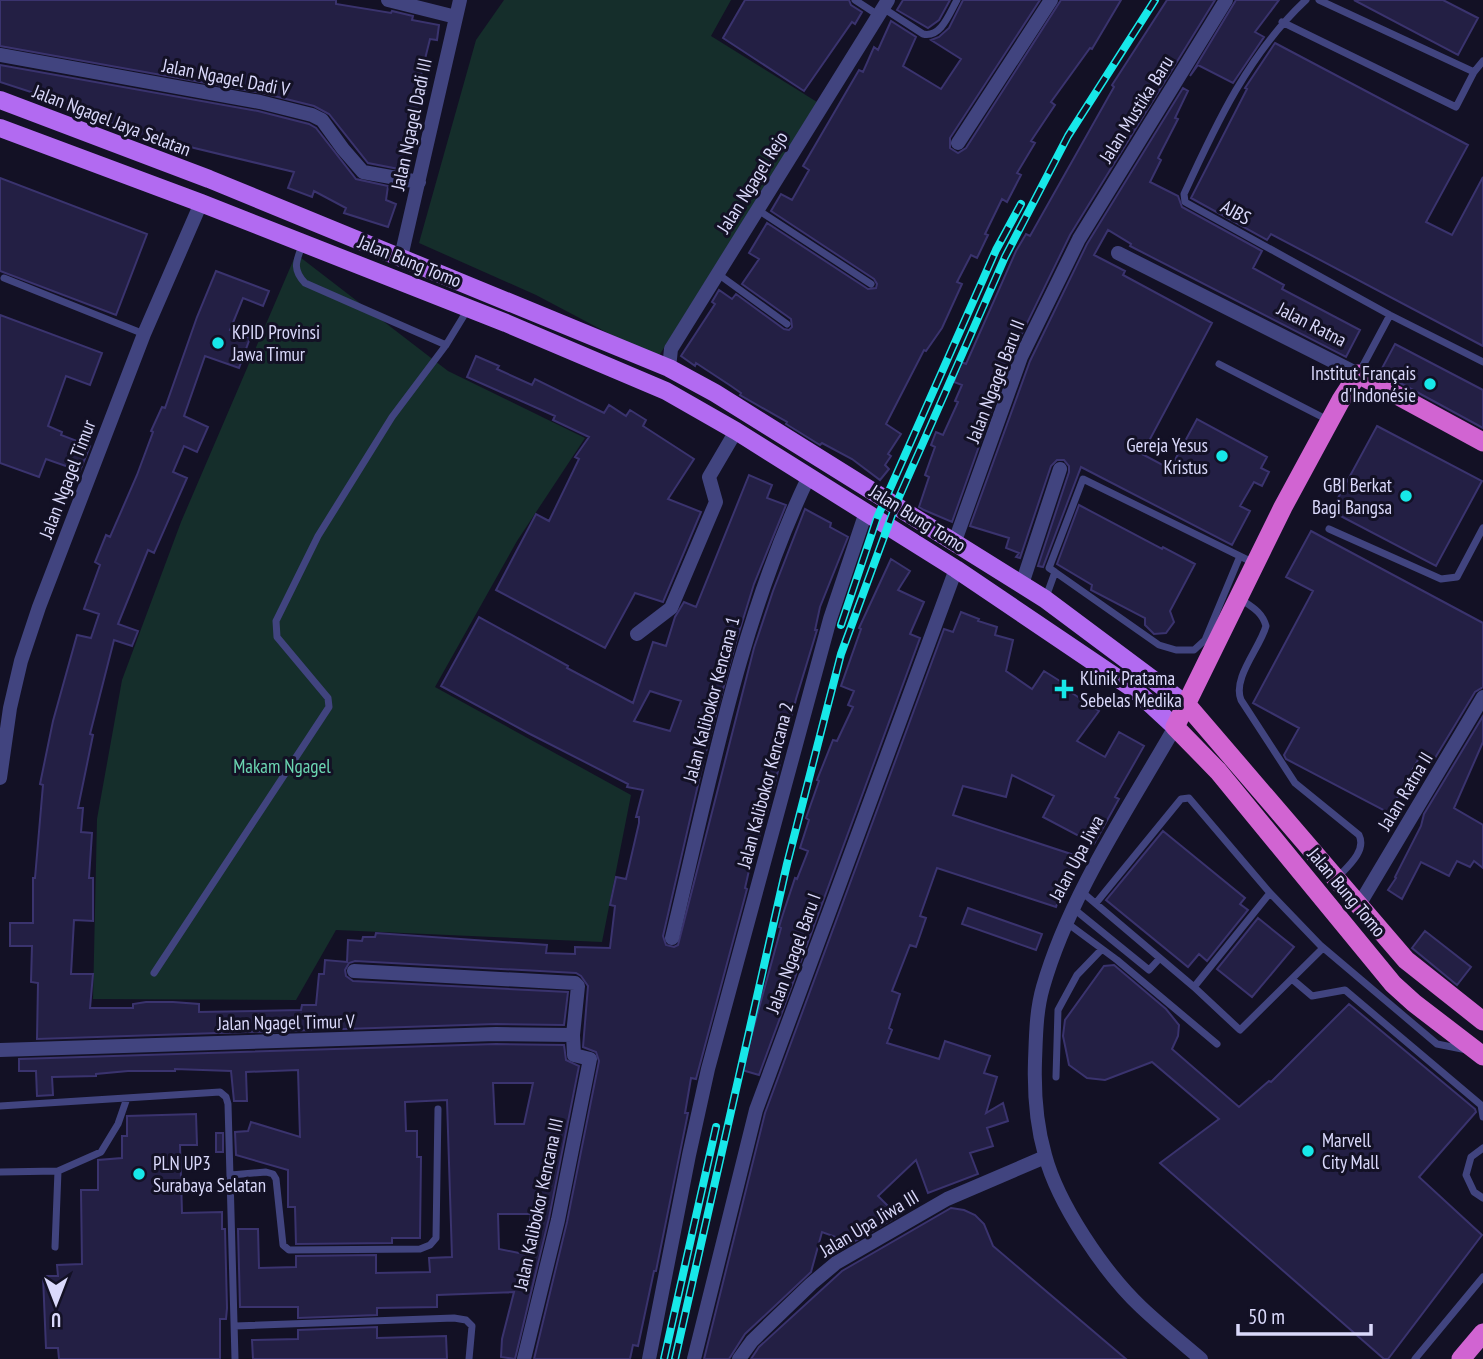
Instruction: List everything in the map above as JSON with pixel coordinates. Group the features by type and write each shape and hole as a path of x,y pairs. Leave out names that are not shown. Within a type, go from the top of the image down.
{"highway":[{"name":"Jalan Upa Jiwa","path":"1175,727 1238,597 1247,559 1358,374"},
{"name":"Jalan Ratna","path":"1358,374 1483,442"},
{"name":"Jalan Bung Tomo","path":"1187,705 1406,960 1483,1021"},
{"name":"Jalan Bung Tomo","path":"1175,727 1218,771 1393,984 1480,1054"},
{"path":"1461,1359 1483,1333"}],"main road":[{"name":"Jalan Ngagel Jaya Selatan","path":"0,100 209,178"},
{"path":"0,128 201,203"},
{"name":"Jalan Bung Tomo","path":"209,178 669,368 715,393 1022,584 1187,705"},
{"name":"Jalan Bung Tomo","path":"201,203 666,391 736,431 956,569 1135,690 1175,727"}],"street":[{"path":"388,0 456,17"},
{"name":"Jalan Ngagel Dadi III","path":"401,257 460,0"},
{"path":"958,143 1051,0"},
{"name":"Jalan Mustika Baru","path":"1079,239 1226,0"},
{"name":"Jalan Ngagel Rejo","path":"666,391 671,348 883,8"},
{"name":"Jalan Ngagel Dadi V","path":"0,55 260,102 312,115 322,120 363,172 419,182"},
{"name":"Jalan Ngagel Timur","path":"0,778 20,661 144,334 201,203"},
{"name":"Jalan Ngagel Baru II","path":"955,541 1021,357 1079,239"},
{"name":"Jalan Ratna","path":"1118,253 1358,374"},
{"path":"637,634 671,608 716,502 709,477 736,431"},
{"path":"1022,584 1060,469"},
{"name":"Jalan Kalibokor Kencana 1","path":"672,938 744,641 773,557 808,476"},
{"name":"Jalan Kalibokor Kencana 2","path":"649,1359 688,1155 708,1069 830,619 866,512"},
{"name":"Jalan Ngagel Baru I","path":"694,1359 757,1110 956,569"},
{"name":"Jalan Ratna II","path":"1359,905 1483,697"},
{"name":"Jalan Upa Jiwa","path":"1175,727 1082,892 1043,984 1037,1023 1035,1083 1037,1121 1045,1157 1082,1232 1112,1275 1140,1306 1200,1359"},
{"path":"354,971 575,983 578,986 573,1035"},
{"name":"Jalan Ngagel Timur V","path":"0,1050 496,1034 573,1035"},
{"name":"Jalan Kalibokor Kencana III","path":"524,1359 558,1220 589,1058 573,1055 573,1035"},
{"name":"Jalan Upa Jiwa III","path":"739,1359 752,1341 781,1312 836,1263 947,1199 1045,1157"}],"lane":[{"path":"855,0 883,8 930,36 936,34 957,0"},
{"name":"AJBS","path":"1306,0 1282,22 1225,106 1184,194 1185,202 1390,315 1483,362"},
{"path":"1319,0 1474,72"},
{"path":"1282,22 1457,107 1474,72 1483,61"},
{"path":"757,209 871,284"},
{"path":"303,243 296,265 297,275 305,283 446,345"},
{"path":"718,273 787,324"},
{"path":"4,278 144,334"},
{"path":"154,973 329,707 328,698 277,637 276,621 318,536 392,417 446,345 468,309"},
{"path":"1358,374 1390,315"},
{"path":"1219,364 1330,421"},
{"path":"1083,479 1247,559 1205,640 1194,650 1177,650 1159,645 1049,568 1083,479"},
{"path":"1329,529 1441,579 1450,579 1457,576 1483,528"},
{"path":"1045,599 1055,572"},
{"path":"1238,597 1258,611 1266,626 1240,681 1238,694 1241,700 1295,783 1359,835 1362,842 1361,849 1336,879"},
{"path":"1096,903 1181,799 1192,800 1270,893 1323,948 1437,1044 1480,1054"},
{"path":"1082,892 1194,987 1240,1030 1323,948"},
{"path":"1194,987 1270,893"},
{"path":"1074,909 1149,970 1160,958"},
{"path":"1067,923 1217,1044"},
{"path":"1056,1077 1058,1010 1077,975 1102,949"},
{"path":"1292,979 1312,996 1345,990 1482,1105 1483,1117"},
{"path":"0,1106 220,1092 226,1097 229,1104 235,1359"},
{"path":"0,1172 58,1171 101,1152 118,1124 127,1098"},
{"path":"231,1175 266,1172 273,1174 276,1179 284,1245 289,1250 420,1249 430,1245 436,1238 438,1109"},
{"path":"1483,1148 1471,1157 1466,1175 1474,1192 1483,1198"},
{"path":"55,1247 58,1171"},
{"path":"1415,1359 1483,1278"},
{"path":"235,1326 454,1318 466,1320 472,1326 469,1359"}],"green space":[{"path":"504,0 731,0 711,36 817,102 657,359 536,295 419,243 476,40"},
{"name":"Makam Ngagel","path":"296,254 448,371 585,438 517,541 435,687 631,795 602,942 336,930 296,1000 93,999 97,819 122,680 181,522"}],"building":[{"path":"0,0 336,0 336,4 391,13 392,11 413,16 412,20 439,25 437,40 430,39 422,71 416,98 423,100 414,135 410,134 404,170 368,163 329,114 314,106 262,93 0,46"},
{"path":"745,0 849,0 851,5 862,12 855,24 852,22 804,91 723,38"},
{"path":"903,0 950,0 939,20 928,28 897,10"},
{"path":"963,0 1040,0 950,138 950,148 958,153 966,148 1061,0 1121,0 1092,49 1090,48 1051,102 1055,105 1031,141 1035,143 1017,173 1021,175 1007,202 1002,199 977,258 971,255 957,282 962,284 942,328 926,351 924,350 886,424 901,434 888,454 891,456 885,465 889,469 880,480 852,459 822,443 820,445 740,395 741,393 696,363 695,366 681,356 715,304 712,302 719,290 732,299 736,294 784,329 789,330 792,327 791,319 742,284 759,259 749,253 767,223 868,289 876,288 874,279 771,211 781,194 792,200 809,170 803,166 859,70 863,72 874,47 878,50 891,21 916,37 903,66 941,89 961,59 931,40 949,28"},
{"path":"1167,0 1215,0 1070,235 1012,354 952,522 924,510 919,507 929,477 925,475 935,447 931,445 936,432 943,435 958,402 955,401 962,385 954,382 961,362 966,364 1016,251 1026,234 1030,236 1114,87 1112,85"},
{"path":"1236,0 1279,0 1255,32 1264,37 1233,83 1198,65 1190,76"},
{"path":"1354,0 1443,0 1478,18 1458,55"},
{"path":"1275,43 1468,145 1426,222 1452,235 1483,177 1483,346 1271,234 1267,240 1191,198 1247,89 1245,88"},
{"path":"0,65 258,111 309,124 316,128 356,179 388,186 386,200 396,204 388,227 344,213 346,208 314,191 312,197 288,188 294,172 161,140 160,144 129,136 131,129 78,114 80,108 0,82"},
{"path":"1183,88 1188,91 1150,182 1178,196 1182,207 1262,251 1253,268 1284,285 1282,289 1360,330 1346,357 1130,246 1131,244 1108,230 1094,255 1125,271 1123,275 1212,323 1142,454 1170,469 1197,419 1267,457 1261,468 1269,472 1262,486 1254,482 1240,506 1250,511 1232,545 1081,467 1043,567 1038,566 1069,472 1069,466 1064,460 1057,460 1051,466 1020,558 1016,557 1019,553 1006,548 1009,538 970,526 1030,361 1087,244"},
{"path":"0,178 147,234 116,315 0,271"},
{"path":"216,271 269,291 263,306 243,298 230,330 250,338 239,368 205,356 184,416 208,427 197,452 184,446 173,472 187,478 154,553 148,550 118,624 138,631 132,646 114,640 90,734 93,735 78,808 83,808 81,832 92,833 89,878 93,878 93,921 74,920 71,974 93,974 90,1008 133,1008 133,1004 146,1002 173,1002 199,1004 199,1012 301,1010 302,1005 316,1005 319,974 324,974 325,960 347,962 348,940 362,941 363,937 375,937 376,933 547,945 546,953 575,954 575,947 610,948 615,906 610,905 616,877 626,879 639,823 639,817 636,817 643,790 627,787 628,784 441,686 479,617 633,703 653,642 666,646 675,617 684,602 696,607 749,475 772,485 767,498 786,505 754,584 704,759 663,936 666,945 678,945 754,648 805,509 831,523 830,527 848,537 820,607 817,630 750,866 745,888 747,889 696,1079 691,1078 685,1113 688,1113 656,1271 638,1346 633,1345 630,1359 534,1359 567,1222 599,1061 596,1052 583,1047 588,986 576,973 355,961 349,963 345,970 346,976 353,981 568,992 564,1025 496,1024 37,1039 38,983 31,982 32,946 10,946 10,923 33,923 33,878 43,785 40,784 53,721 77,635 91,638 99,614 84,609 100,565 95,562 106,535 110,537 137,475 153,432 151,431 162,407 165,408","holes":["650,691 681,701 670,731 634,721"]},
{"path":"0,315 102,353 90,385 66,376 48,426 62,432 61,435 90,446 80,471 46,459 39,477 0,463"},
{"name":"Institut Français d'Indonésie","path":"1395,344 1483,390 1483,428 1380,372"},
{"path":"476,356 532,385 535,379 604,413 609,405 626,416 630,410 646,420 643,426 694,459 668,499 701,512 663,602 635,593 605,648 496,590 536,514 549,521 579,459 575,457 589,437 553,420 555,416 467,377"},
{"name":"GBI Berkat Bagi Bangsa","path":"1377,426 1482,481 1436,566 1331,511"},
{"path":"1079,505 1195,564 1170,611 1174,622 1166,633 1154,634 1145,625 1145,618 1091,590 1092,585 1057,564"},
{"path":"1311,531 1483,623 1483,687 1475,692 1432,763 1420,756 1389,813 1286,759 1284,755 1299,728 1253,703 1313,591 1286,577"},
{"path":"891,559 910,571 898,590 924,602 910,634 920,638 759,1075 742,1070 781,928 779,927 795,878 797,879 808,851 800,848 809,820 806,818 833,740 837,741 853,707 848,705 854,691 841,686 861,629 859,628"},
{"path":"961,612 997,627 995,635 1013,640 1006,671 1032,689 1044,671 1071,688 1069,691 1099,711 1077,741 1105,757 1119,732 1144,746 1115,797 1119,799 1094,844 1043,817 1054,796 1012,775 1006,797 963,786 953,815 1074,855 1056,907 937,868 920,916 926,918 916,947 910,945 892,991 900,994 887,1043 939,1059 945,1041 990,1056 984,1073 997,1077 986,1113 1003,1103 1008,1121 987,1128 993,1146 970,1153 978,1174 928,1193 916,1160 878,1196 898,1216 852,1243 822,1232 811,1272 745,1334 729,1359 704,1359 765,1113 944,629 953,632"},
{"path":"1483,716 1483,742 1454,808 1483,825 1483,868 1474,861 1470,867 1457,861 1449,876 1421,862 1402,899 1388,890 1421,826 1424,814"},
{"path":"1163,831 1245,898 1240,904 1248,910 1207,961 1199,954 1188,967 1106,900"},
{"path":"968,908 1042,934 1036,950 962,924"},
{"path":"1258,918 1294,947 1252,997 1217,969"},
{"path":"1425,931 1471,967 1457,985 1412,948"},
{"name":"Marvell City Mall","path":"1114,965 1166,1009 1179,1025 1178,1036 1172,1049 1239,1107 1271,1082 1349,1004 1475,1109 1476,1112 1419,1177 1482,1235 1388,1359 1384,1359 1160,1163 1219,1119 1152,1062 1105,1080 1087,1078 1069,1065 1063,1036 1065,1020 1104,966"},
{"path":"496,1044 564,1045 566,1060 579,1066 549,1218 515,1359 501,1357 502,1339 514,1292 437,1295 437,1307 377,1308 377,1315 298,1318 298,1307 240,1307 238,1229 258,1229 259,1268 296,1267 296,1256 376,1255 376,1273 430,1272 429,1258 452,1257 447,1100 405,1102 406,1131 417,1131 417,1157 421,1157 420,1238 392,1238 392,1243 296,1244 295,1207 288,1207 288,1170 236,1155 235,1132 248,1131 251,1122 300,1137 298,1070 246,1072 247,1101 234,1101 231,1071 175,1069 52,1077 53,1095 37,1096 36,1071 19,1071 19,1059","holes":["493,1083 533,1083 524,1124 495,1124","498,1214 531,1214 524,1254 499,1249"]},
{"path":"196,1114 197,1145 180,1145 182,1213 222,1212 222,1229 225,1229 227,1308 226,1319 220,1319 220,1359 59,1359 58,1348 46,1348 43,1276 58,1276 57,1265 82,1264 81,1190 98,1190 98,1160 122,1158 122,1136 127,1136 127,1116"},
{"path":"216,1133 223,1133 223,1152 216,1152"},
{"path":"951,1208 975,1215 984,1224 993,1246 1126,1359 751,1359 759,1347 842,1271"},
{"path":"377,1327 377,1338 446,1336 447,1359 253,1359 252,1340 298,1339 298,1330"}],"railway":[{"path":"675,1359 787,864 841,654 896,504 1005,257 1068,136 1155,0"},
{"path":"841,625 877,518 996,250 1021,204"},
{"path":"664,1359 716,1127"}],"place":[{"name":"KPID Provinsi Jawa Timur","path":"218,343"},
{"name":"Institut Français d'Indonésie","path":"1430,384"},
{"name":"Gereja Yesus Kristus","path":"1222,456"},
{"name":"GBI Berkat Bagi Bangsa","path":"1406,496"},
{"name":"Klinik Pratama Sebelas Medika","path":"1064,689"},
{"name":"Marvell City Mall","path":"1308,1151"},
{"name":"PLN UP3 Surabaya Selatan","path":"139,1174"}]}
